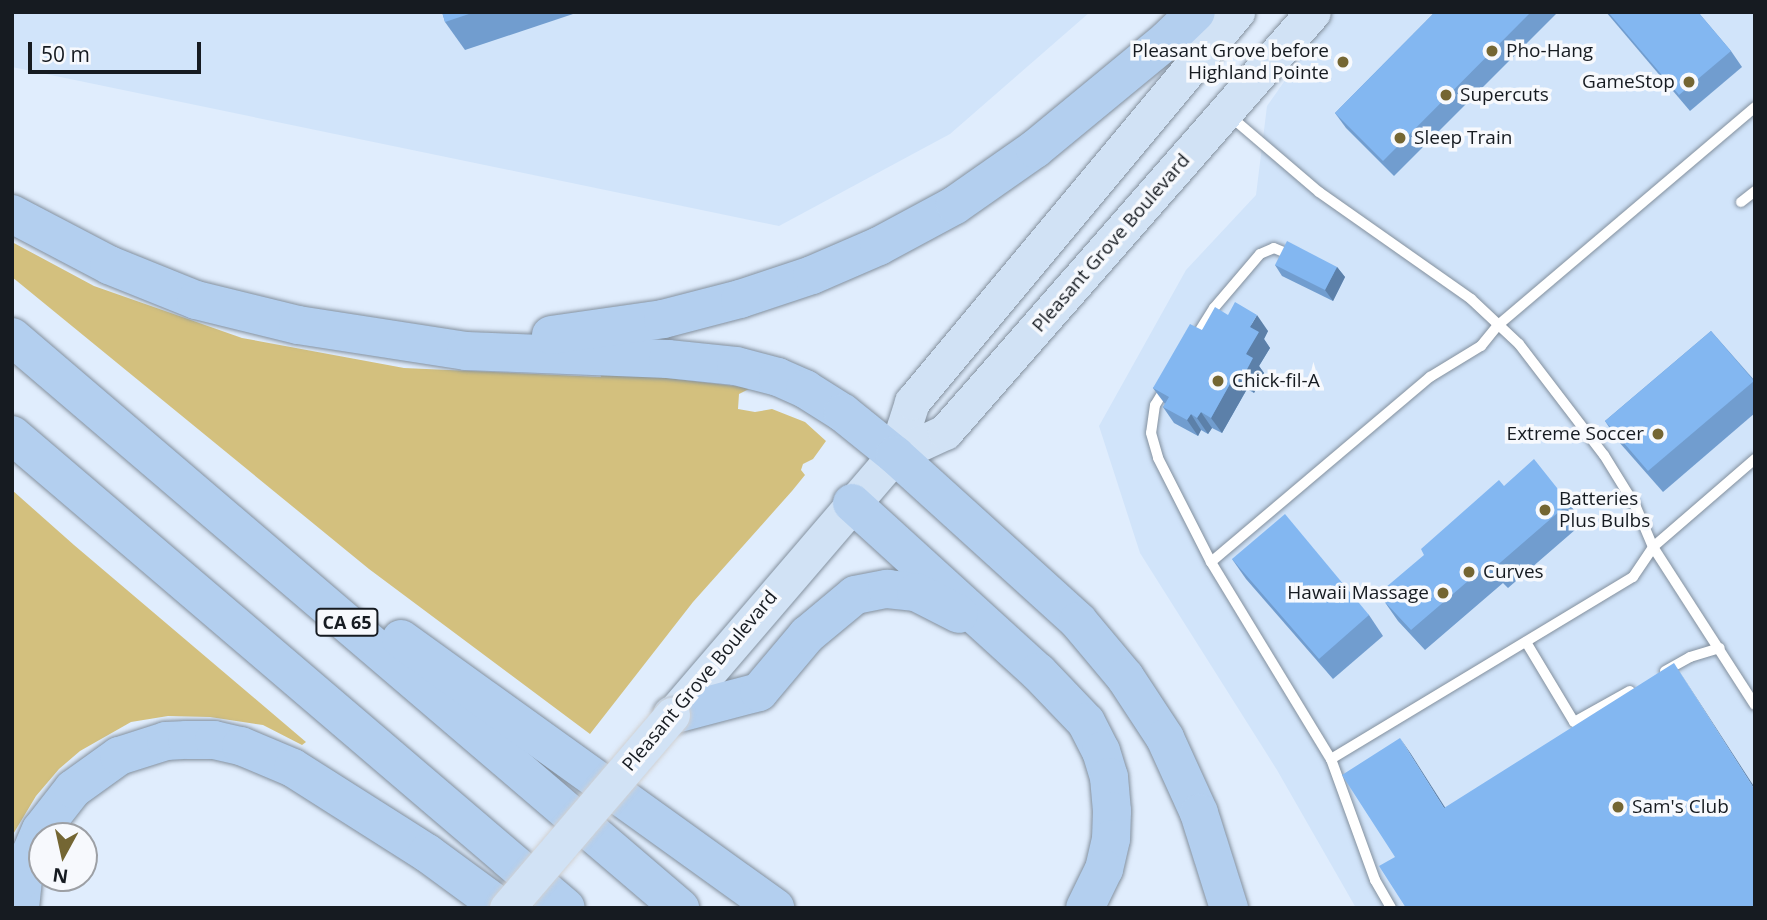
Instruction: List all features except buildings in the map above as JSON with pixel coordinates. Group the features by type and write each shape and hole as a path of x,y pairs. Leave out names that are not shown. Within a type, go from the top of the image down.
{"highway":[{"path":"406,341 598,330 663,319 740,299 811,275 878,246 955,205 1035,149 1167,40 1196,12"},
{"path":"12,214 109,265 196,300 298,325 466,351 668,359 736,366 778,377 805,389 843,413 895,455 1078,621 1125,677 1171,750 1199,813 1229,908"},
{"name":"CA 65","path":"12,337 680,908"},
{"path":"12,435 566,908"},
{"path":"138,444 425,656 775,908"},
{"path":"852,503 954,594 1065,698 1086,722 1101,751 1109,777 1111,839 1104,869 1085,908"},
{"path":"671,715 759,692 807,635 855,595 887,589 916,592 995,635"},
{"path":"20,908 23,879 41,830 73,789 119,756 166,741 187,740 214,740 241,746 293,768 428,853 505,908"}],"main road":[{"name":"Pleasant Grove Boulevard","path":"895,455 912,402 1237,12"},
{"name":"Pleasant Grove Boulevard","path":"505,908 895,455 945,432 1313,12"}],"lane":[{"path":"1211,562 1430,377 1481,346 1497,326 1755,107"},
{"path":"1225,112 1320,192 1471,299 1519,344 1604,455 1636,508 1653,547 1755,705"},
{"path":"1741,202 1755,191"},
{"path":"1188,351 1214,308 1260,254 1274,248 1286,251 1304,263"},
{"path":"1175,372 1155,405 1151,433 1158,458 1211,562 1331,759 1375,880 1391,908"},
{"path":"1331,759 1633,577 1653,547 1755,459"},
{"path":"1526,642 1574,722 1644,683"},
{"path":"1655,677 1690,657 1720,648"}],"shaded area":[{"path":"12,12 1090,12 950,134 779,226 12,67"},
{"path":"1333,12 1755,12 1755,908 1356,908 1277,770 1140,553 1099,426 1186,270 1256,195 1267,106"},
{"path":"12,242 94,286 242,338 404,368 601,377 599,370 743,387 749,389 739,394 738,409 755,412 772,409 805,422 826,441 813,459 803,464 801,470 805,475 693,602 590,734 369,569 12,277"},
{"path":"12,490 306,742 302,745 263,725 210,717 168,716 131,722 80,751 59,769 36,796 12,836"}],"place":[{"name":"Pho-Hang","path":"1492,51"},
{"name":"Pleasant Grove before Highland Pointe","path":"1343,62"},
{"name":"GameStop","path":"1689,82"},
{"name":"Supercuts","path":"1446,95"},
{"name":"Sleep Train","path":"1400,138"},
{"name":"Chick-fil-A","path":"1218,381"},
{"name":"Extreme Soccer","path":"1658,434"},
{"name":"Batteries Plus Bulbs","path":"1545,510"},
{"name":"Curves","path":"1469,572"},
{"name":"Hawaii Massage","path":"1443,593"},
{"name":"Sam's Club","path":"1618,807"}]}
